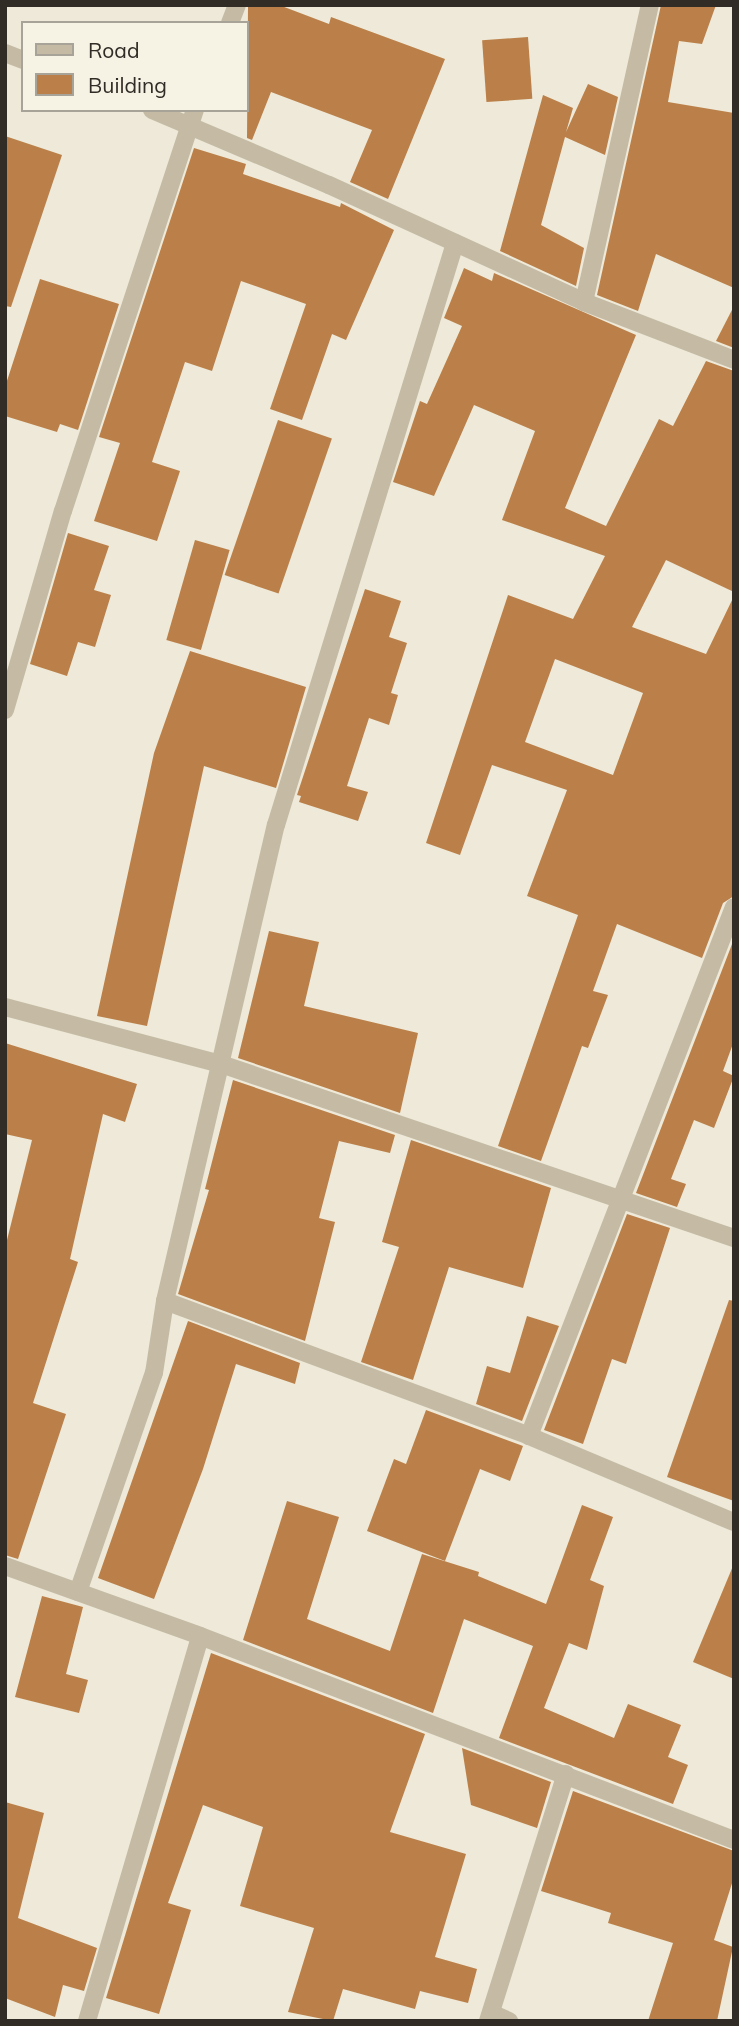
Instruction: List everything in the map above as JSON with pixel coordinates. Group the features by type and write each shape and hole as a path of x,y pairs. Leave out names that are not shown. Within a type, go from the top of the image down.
{"street":[{"path":"584,302 650,5"},
{"path":"163,112 192,117 584,302 734,360"},
{"path":"5,710 62,511 192,117"},
{"path":"78,1592 154,1373 164,1301 276,825 455,243"},
{"path":"529,1436 622,1202 734,906"},
{"path":"5,1007 221,1064 734,1238"},
{"path":"164,1301 529,1436 734,1522"},
{"path":"5,1566 200,1636 734,1840"},
{"path":"87,2021 200,1636"},
{"path":"509,2021 490,2017 566,1774"}],"building":[{"path":"248,5 279,5 329,24 331,17 445,59 388,199 350,182 372,130 271,92 252,140 247,138"},
{"path":"661,5 716,5 702,44 679,41 668,102 734,113 734,288 656,254 638,311 597,295"},
{"path":"528,37 532,99 486,102 482,40"},
{"path":"588,84 618,97 605,155 565,137 541,225 584,248 576,286 500,251 543,95 573,108 566,132"},
{"path":"5,136 62,155 11,307 5,306"},
{"path":"194,148 246,164 243,174 340,207 341,203 394,230 346,340 332,334 302,420 270,409 306,304 241,281 212,371 185,362 152,462 180,471 157,541 94,521 120,443 99,437"},
{"path":"464,268 492,281 494,273 636,335 565,508 606,526 659,419 673,426 706,361 734,371 734,592 666,560 632,627 706,654 734,596 734,896 723,903 702,958 617,924 593,991 608,995 588,1048 582,1046 541,1161 498,1146 578,915 527,896 567,790 492,765 460,855 426,843 508,595 573,619 605,556 502,520 535,431 474,405 434,496 393,482 420,401 427,404 462,326 444,318","holes":["555,659 643,693 613,775 525,742"]},
{"path":"40,279 119,304 78,430 60,424 57,432 5,416 5,387"},
{"path":"734,306 734,348 716,341"},
{"path":"278,420 332,439 279,594 225,575"},
{"path":"68,533 109,546 94,590 111,595 95,647 78,642 67,676 30,664"},
{"path":"195,540 230,550 201,650 166,640"},
{"path":"365,589 401,601 389,637 407,643 391,693 398,695 389,725 369,718 347,786 368,792 358,821 299,802 301,796 297,795"},
{"path":"190,651 306,687 276,788 204,766 147,1026 97,1016 154,753"},
{"path":"269,931 319,942 304,1006 418,1033 400,1113 238,1058"},
{"path":"734,939 734,1041 723,1071 734,1076 714,1128 694,1120 671,1179 686,1184 677,1207 636,1193"},
{"path":"5,1043 137,1084 125,1122 103,1114 70,1259 78,1262 33,1403 66,1414 18,1559 5,1555 5,1248 32,1140 5,1134"},
{"path":"233,1080 395,1135 390,1153 339,1141 319,1218 335,1222 305,1341 178,1294 209,1190 205,1189"},
{"path":"411,1140 551,1188 523,1288 449,1267 413,1380 361,1362 399,1247 382,1242"},
{"path":"627,1214 670,1228 626,1364 612,1359 583,1444 544,1430"},
{"path":"729,1300 734,1301 734,1501 667,1477"},
{"path":"527,1316 559,1326 522,1421 476,1404 487,1366 510,1373"},
{"path":"188,1321 300,1363 295,1384 236,1364 203,1469 154,1599 98,1578"},
{"path":"426,1410 523,1446 510,1481 480,1469 445,1561 367,1531 394,1459 406,1464"},
{"path":"287,1501 339,1517 307,1619 390,1651 422,1554 479,1572 478,1576 546,1604 582,1505 613,1517 590,1580 604,1586 587,1650 569,1643 544,1708 614,1738 628,1704 681,1725 668,1757 688,1765 673,1804 499,1738 533,1646 464,1619 433,1713 243,1640"},
{"path":"734,1566 734,1679 693,1662"},
{"path":"42,1596 83,1607 66,1674 88,1680 79,1713 15,1697"},
{"path":"211,1653 425,1734 390,1832 466,1854 435,1957 477,1969 468,2003 420,1991 415,2009 343,1989 333,2021 288,2012 314,1928 240,1906 263,1827 203,1805 168,1903 191,1910 159,2014 106,1998"},
{"path":"462,1748 551,1782 537,1828 471,1805"},
{"path":"573,1791 734,1851 734,1877 714,1940 733,1947 717,2021 648,2021 673,1943 608,1923 611,1913 541,1891"},
{"path":"5,1802 44,1813 18,1918 97,1948 84,1991 63,1985 55,2017 5,1998"}]}
